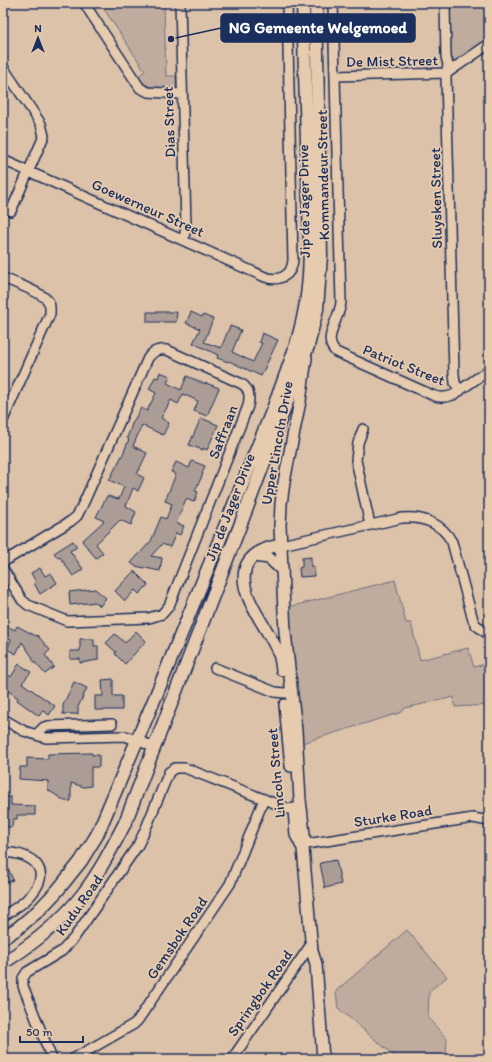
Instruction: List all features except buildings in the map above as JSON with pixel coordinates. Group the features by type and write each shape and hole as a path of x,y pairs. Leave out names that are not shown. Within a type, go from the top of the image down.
{"main road":[{"name":"Jip de Jager Drive","path":"3,938 38,910 57,892 81,861 97,835 273,409 288,368 304,313 308,287 309,246 303,3"},
{"name":"Jip de Jager Drive","path":"3,963 21,952 48,930 82,894 103,864 125,823 246,512 308,346 317,309 321,256 316,3"}],"street":[{"path":"84,3 140,88 148,92 182,94"},
{"name":"Dias Street","path":"180,3 186,226 184,240"},
{"name":"Kommandeur Street","path":"282,278 289,273 294,260 287,3"},
{"name":"Kommandeur Street","path":"330,344 331,333 339,314 341,302 333,3"},
{"name":"Sluysken Street","path":"445,3 446,57 448,65 454,374 460,391"},
{"name":"De Mist Street","path":"335,76 447,73 489,44"},
{"path":"3,66 41,124 44,136 11,211"},
{"name":"Goewerneur Street","path":"3,160 265,277 273,279 282,278"},
{"path":"3,278 42,295 49,302 50,314 3,420"},
{"name":"Patriot Street","path":"330,344 336,352 436,396 448,397 460,391 489,370"},
{"name":"Upper Lincoln Drive","path":"288,693 281,545 281,504 300,401 308,346"},
{"name":"Saffraan","path":"3,562 71,521 76,516 150,354 158,350 166,350 242,384 248,390 250,400 248,406 169,606 162,614 149,618 67,621 25,602 15,590 3,569"},
{"path":"363,429 357,448 356,460 370,525"},
{"path":"215,668 275,692 288,693 278,651 251,603 245,588 245,572 248,563 254,556 273,546 402,518 416,518 436,524 446,533 454,547 473,620 476,625 489,635"},
{"path":"254,556 269,558 282,570"},
{"name":"Lincoln Street","path":"288,693 298,809 296,835 303,846 312,947 316,964 323,1059"},
{"path":"3,719 24,731 46,738 114,735 125,736 155,746"},
{"path":"36,735 44,727 48,726 112,724"},
{"name":"Kudu Road","path":"52,1059 23,986 23,978 29,969 62,951 74,938 138,845 168,774 175,768 185,768 264,799"},
{"path":"264,799 290,809 298,809"},
{"name":"Gemsbok Road","path":"73,1059 134,1024 138,1020 230,884 264,799"},
{"name":"Sturke Road","path":"303,846 473,818 489,821"},
{"path":"3,852 13,852 28,857 35,862 41,874 38,884 25,902 3,916"},
{"name":"Lincoln Street","path":"312,947 308,964 319,1059"},
{"name":"Springbok Road","path":"232,1059 312,947"}],"shaded area":[{"path":"100,3 164,3 166,76 176,76 176,88 154,88 146,85 142,81 138,76 145,71"},
{"path":"448,3 489,3 489,40 459,60 454,60 450,56"},
{"path":"395,580 406,623 411,623 420,660 468,648 474,667 489,663 489,705 455,707 454,697 405,708 402,712 302,743 289,607"},
{"path":"407,930 447,977 429,991 428,1018 447,1039 446,1055 442,1059 398,1059 338,1008 336,991"}],"place":[{"name":"NG Gemeente Welgemoed","path":"171,39"}]}
